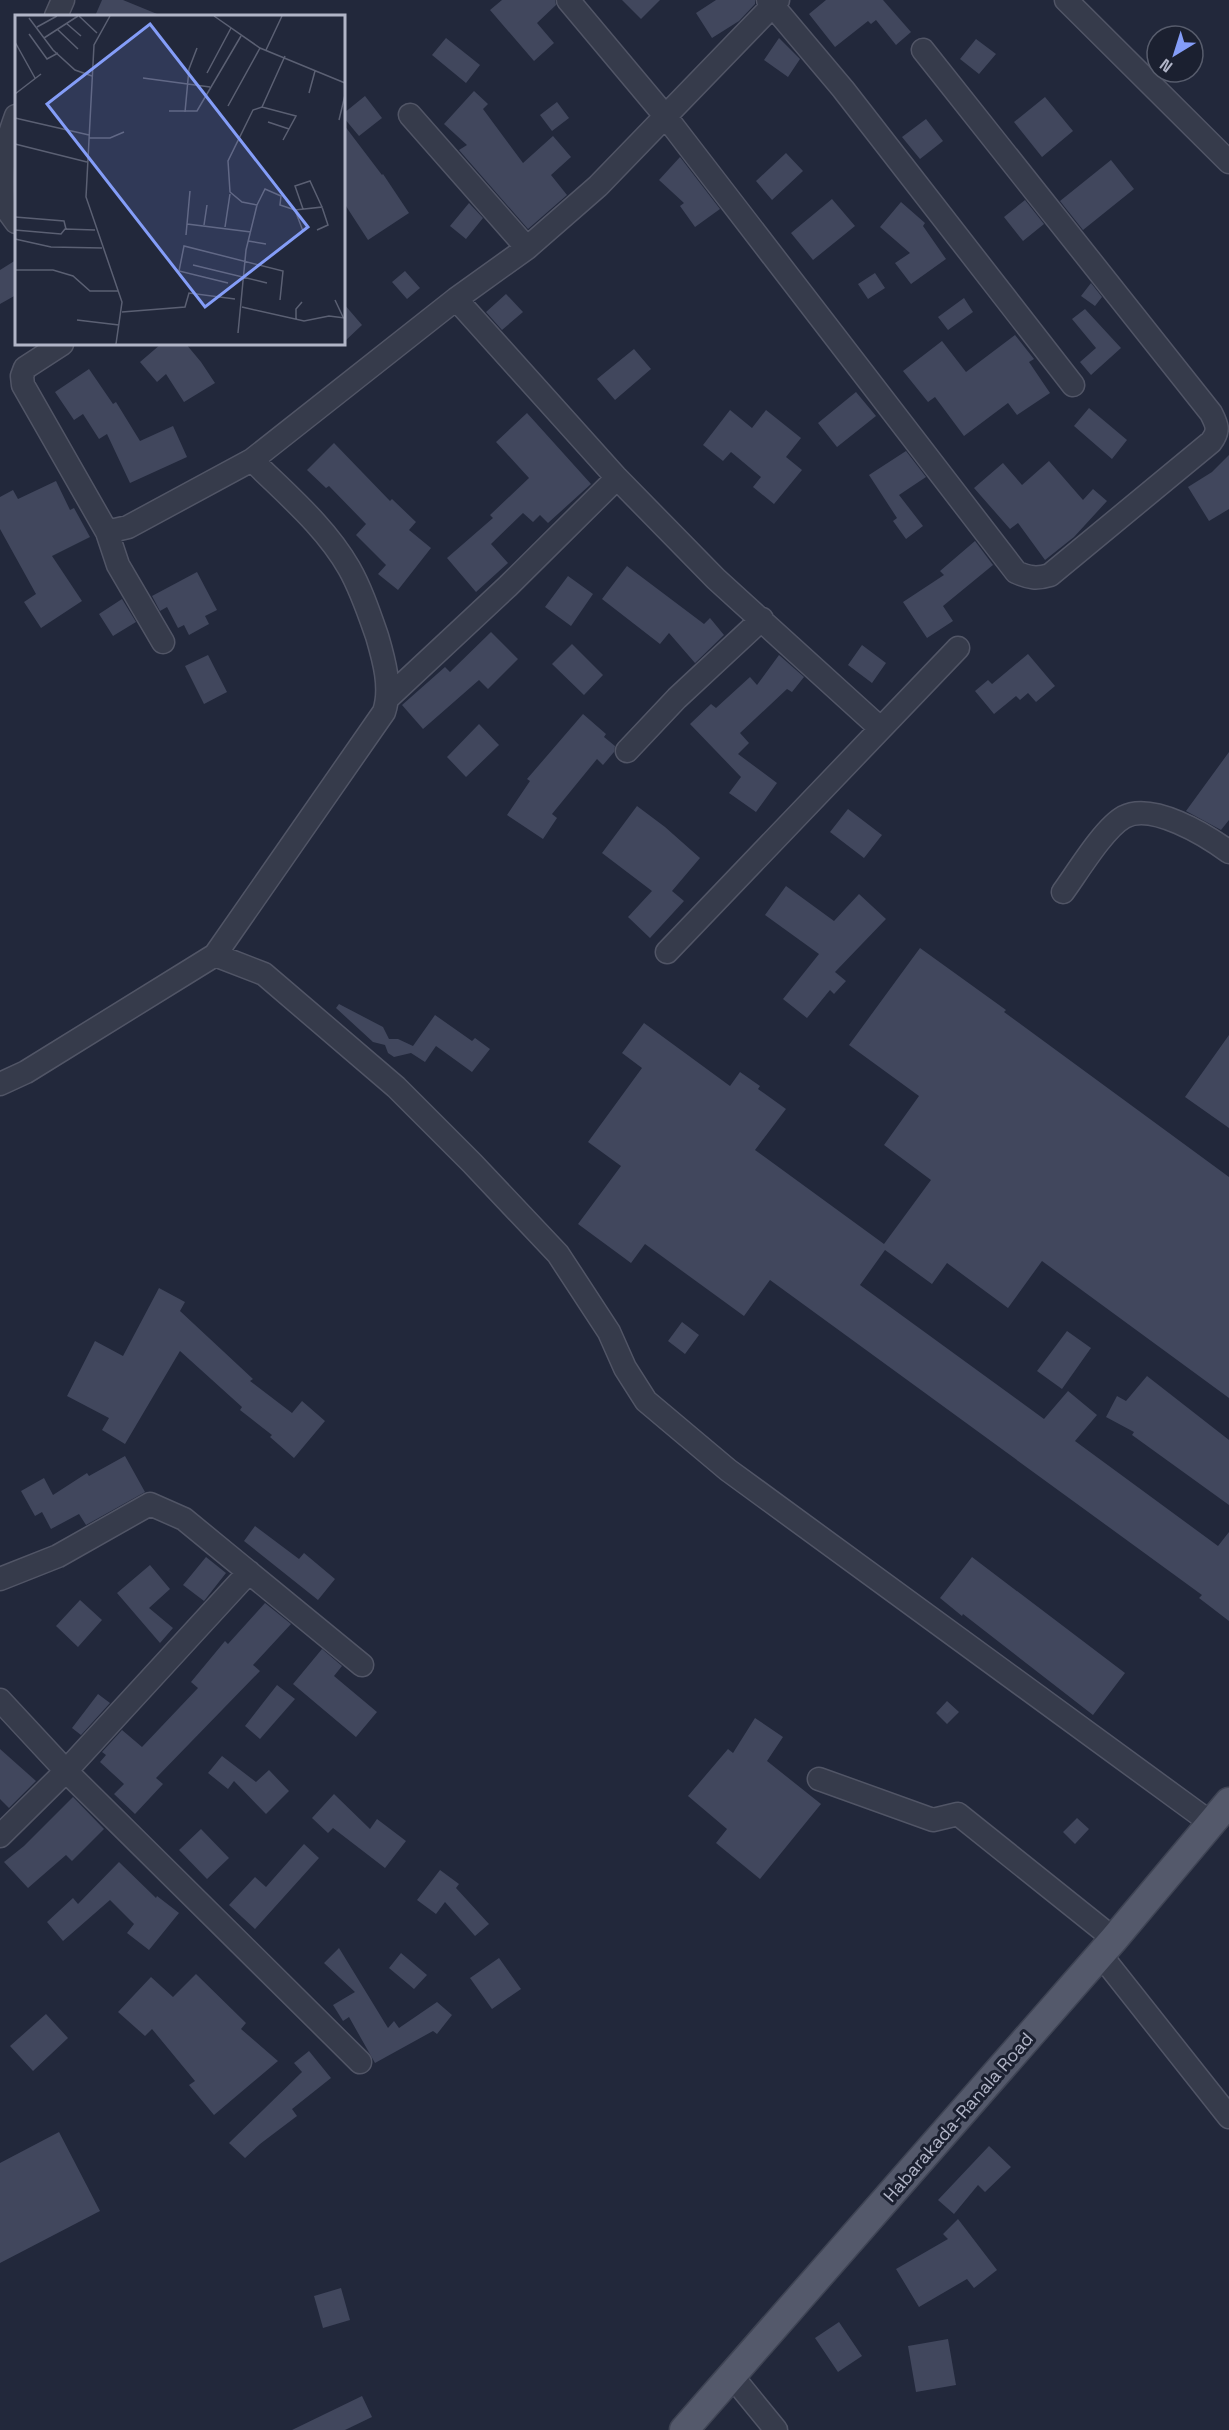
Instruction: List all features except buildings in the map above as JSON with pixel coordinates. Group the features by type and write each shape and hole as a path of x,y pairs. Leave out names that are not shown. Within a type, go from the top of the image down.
{"main road":[{"name":"Habarakada-Ranala Road","path":"684,2430 1107,1947 1220,1812"}],"street":[{"path":"56,15 63,0"},
{"path":"568,0 666,117 1016,572 1025,577 1039,579 1050,575 1211,442 1218,433 1217,426 1211,413 923,50"},
{"path":"1066,0 1229,162"},
{"path":"107,532 128,527 252,460 456,299 527,248 598,186 773,2 1073,384"},
{"path":"410,115 527,248"},
{"path":"15,119 4,147 1,171 2,201 15,220"},
{"path":"456,299 616,477 716,579 880,728"},
{"path":"60,345 25,368 22,376 23,385 107,532 118,565 163,642"},
{"path":"0,1084 26,1072 215,955 384,712 389,697 382,651 368,608 349,568 319,526 252,460"},
{"path":"389,697 508,586 616,477"},
{"path":"627,751 677,698 762,619"},
{"path":"667,952 958,648"},
{"path":"1063,892 1098,843 1124,817 1145,813 1163,815 1229,852"},
{"path":"215,955 264,974 396,1087 472,1163 558,1254 609,1332 625,1368 646,1401 728,1470 1220,1812"},
{"path":"0,1579 58,1556 150,1504 184,1519 362,1665"},
{"path":"0,1836 66,1771 249,1572"},
{"path":"0,1700 66,1771 360,2062"},
{"path":"819,1779 933,1820 958,1814 1107,1947 1229,2117"},
{"path":"732,2376 776,2430"}]}
